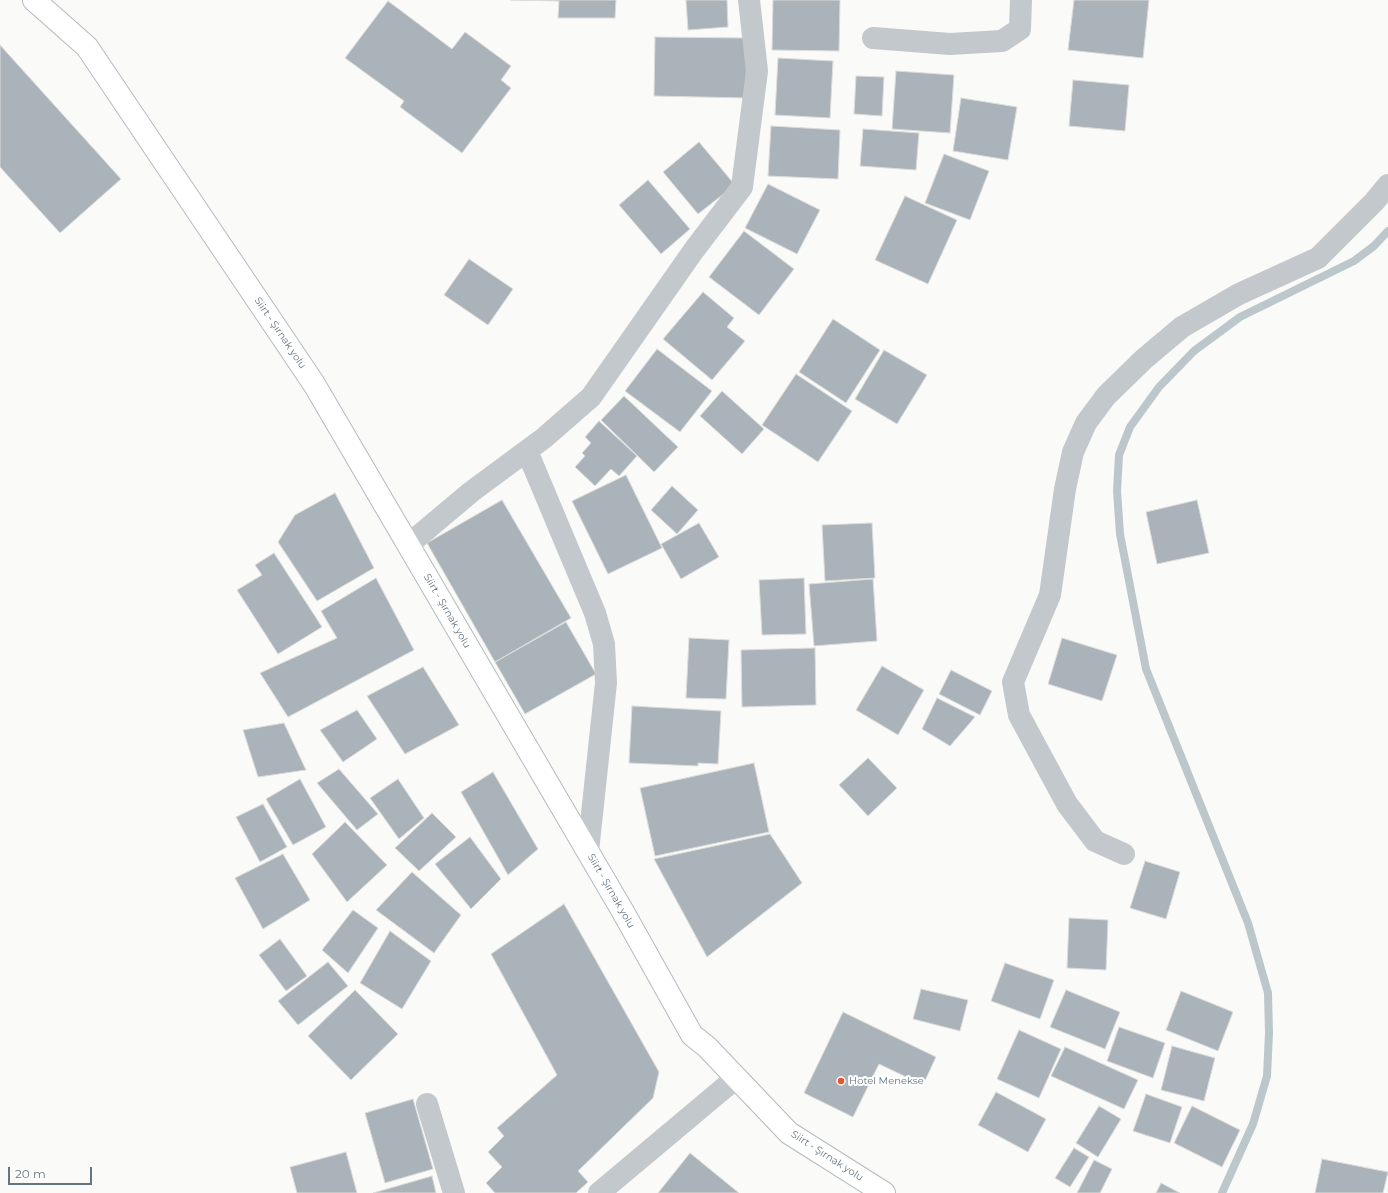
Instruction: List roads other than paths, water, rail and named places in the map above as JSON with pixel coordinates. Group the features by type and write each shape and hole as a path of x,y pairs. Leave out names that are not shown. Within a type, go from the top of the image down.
{"street":[{"name":"Siirt - Şırnak yolu","path":"34,0 87,48 314,384 588,851 692,1035 707,1046 789,1133 884,1193"},
{"path":"408,545 471,492 544,438 592,396 694,250 742,187 757,71 749,0"},
{"path":"873,38 950,44 1002,41 1020,29 1021,0"},
{"path":"1124,854 1095,841 1067,804 1018,715 1013,682 1050,595 1065,489 1073,452 1086,423 1106,396 1144,359 1189,323 1239,294 1318,258 1368,208 1388,185"},
{"path":"527,450 595,613 604,644 606,683 588,851"},
{"path":"599,1193 736,1078"},
{"path":"427,1104 454,1193"}],"waterway":[{"path":"1222,1193 1253,1124 1267,1076 1269,1033 1268,993 1248,923 1146,669 1120,534 1117,491 1119,455 1130,427 1159,387 1194,351 1240,317 1354,261 1374,246 1388,231"}],"place":[{"name":"Hotel Menekse","path":"841,1081"}]}
